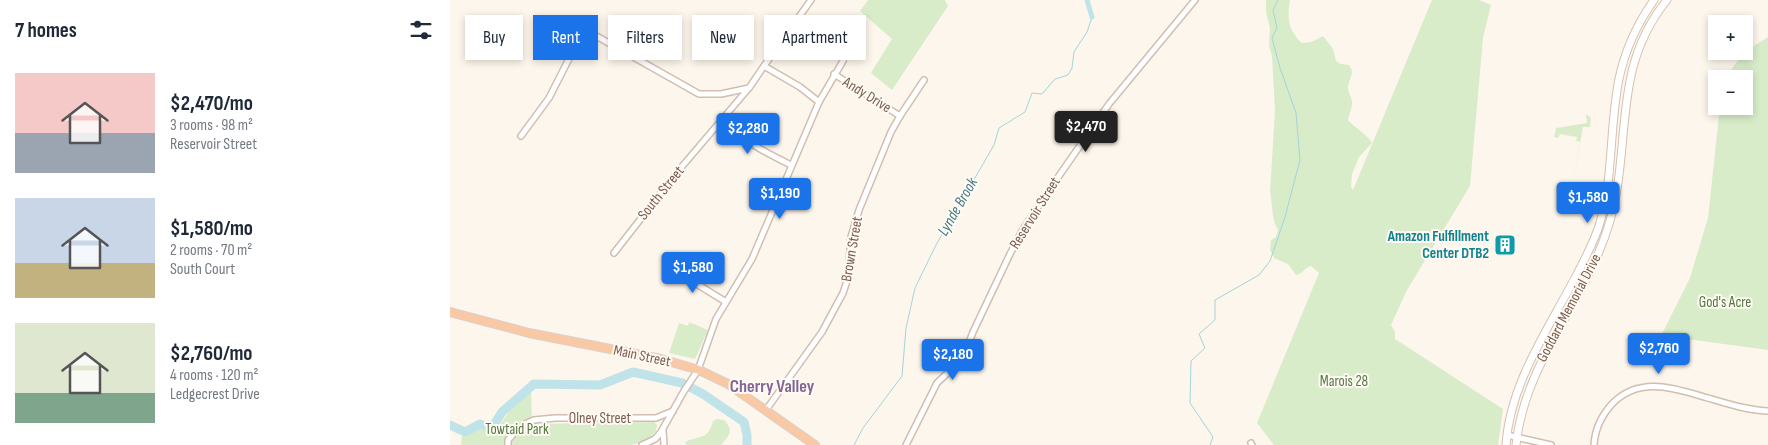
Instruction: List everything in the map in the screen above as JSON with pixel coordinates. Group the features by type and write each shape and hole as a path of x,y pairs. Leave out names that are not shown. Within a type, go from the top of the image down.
{"highway":[{"name":"Main Street","path":"450,312 529,333 661,359 698,370 724,382 815,445"}],"main road":[{"name":"Goddard Memorial Drive","path":"1506,445 1513,404 1521,382 1587,255 1599,225 1609,183 1620,76 1634,32 1654,0"},
{"name":"Goddard Memorial Drive","path":"1516,445 1524,401 1535,374 1589,272 1607,231 1617,194 1630,74 1637,50 1645,34 1654,17 1667,0"}],"street":[{"name":"South Street","path":"614,253 748,88 811,0"},
{"name":"Reservoir Street","path":"906,445 937,383 958,364 965,352 976,324 1016,242 1057,178 1109,104 1195,0"},
{"path":"521,136 549,98 576,45 587,32 699,94 721,94 748,88"},
{"path":"664,445 664,428 698,370 715,322 752,258 819,102 843,61"},
{"path":"764,66 800,87 819,102"},
{"name":"Andy Drive","path":"834,74 900,116"},
{"name":"Brown Street","path":"766,410 822,332 844,290 848,278 851,237 856,216 886,144 900,116 924,80"},
{"path":"722,120 736,134 754,146 791,165"},
{"path":"671,268 726,302"},
{"path":"1594,445 1600,422 1608,408 1628,392 1647,386 1670,387 1742,408 1768,411"},
{"name":"Olney Street","path":"508,445 508,440 515,432 534,420 555,418 656,418 673,410"},
{"name":"Olney Street","path":"642,445 656,438 664,428"},
{"path":"1507,435 1551,445"}],"green space":[{"path":"868,0 945,0 948,6 892,90 871,73 892,39 860,11"},
{"name":"Marois 28","path":"1266,0 1290,0 1291,29 1297,38 1302,43 1311,42 1323,36 1333,49 1336,61 1349,65 1351,68 1352,74 1348,88 1352,108 1348,120 1367,136 1372,143 1359,157 1352,174 1351,187 1353,190 1432,0 1479,0 1491,5 1483,38 1470,186 1407,290 1391,325 1395,332 1395,339 1503,409 1498,445 1274,445 1257,423 1319,273 1311,266 1296,275 1288,264 1274,258 1270,250 1271,240 1276,237 1278,230 1273,216 1270,192 1275,111 1272,56 1269,46 1270,28 1266,12"},
{"name":"God's Acre","path":"1768,37 1768,350 1687,339 1660,338 1690,278 1708,218 1719,115 1753,115 1753,70 1731,70 1739,60 1753,60 1753,47"},
{"path":"1586,115 1591,118 1590,127 1583,127 1571,193 1580,142 1576,141 1577,137 1560,134 1558,138 1554,137 1556,128 1587,123"},
{"path":"689,322 708,330 695,359 669,353 679,323 688,326"},
{"name":"Towtaid Park","path":"531,389 532,424 654,422 657,425 655,433 649,438 632,445 461,445 462,436 479,429 499,426 519,398"},
{"path":"717,419 724,420 730,430 729,435 721,445 686,445 685,442 706,434 713,421"}],"waterway":[{"name":"Lynde Brook","path":"1087,0 1092,17"},
{"path":"1210,445 1213,437 1190,403 1191,361 1205,348 1199,334 1215,320 1215,300 1259,275 1270,261 1285,217 1300,160 1296,113 1280,68 1272,38 1277,28 1273,10 1278,0"},
{"name":"Lynde Brook","path":"854,445 863,428 902,376 906,328 915,288 936,245 994,145 999,128 1025,112 1032,93 1042,94 1055,79 1068,75 1072,68 1074,52 1087,32 1092,17"},
{"path":"450,425 465,432 480,424 492,428 502,412 534,384 600,385 633,372 682,383 703,394 744,422 747,445"}],"place":[{"name":"Amazon Fulfillment Center DTB2","path":"1505,245"}],"district":[{"name":"Cherry Valley","path":"772,386"}]}
